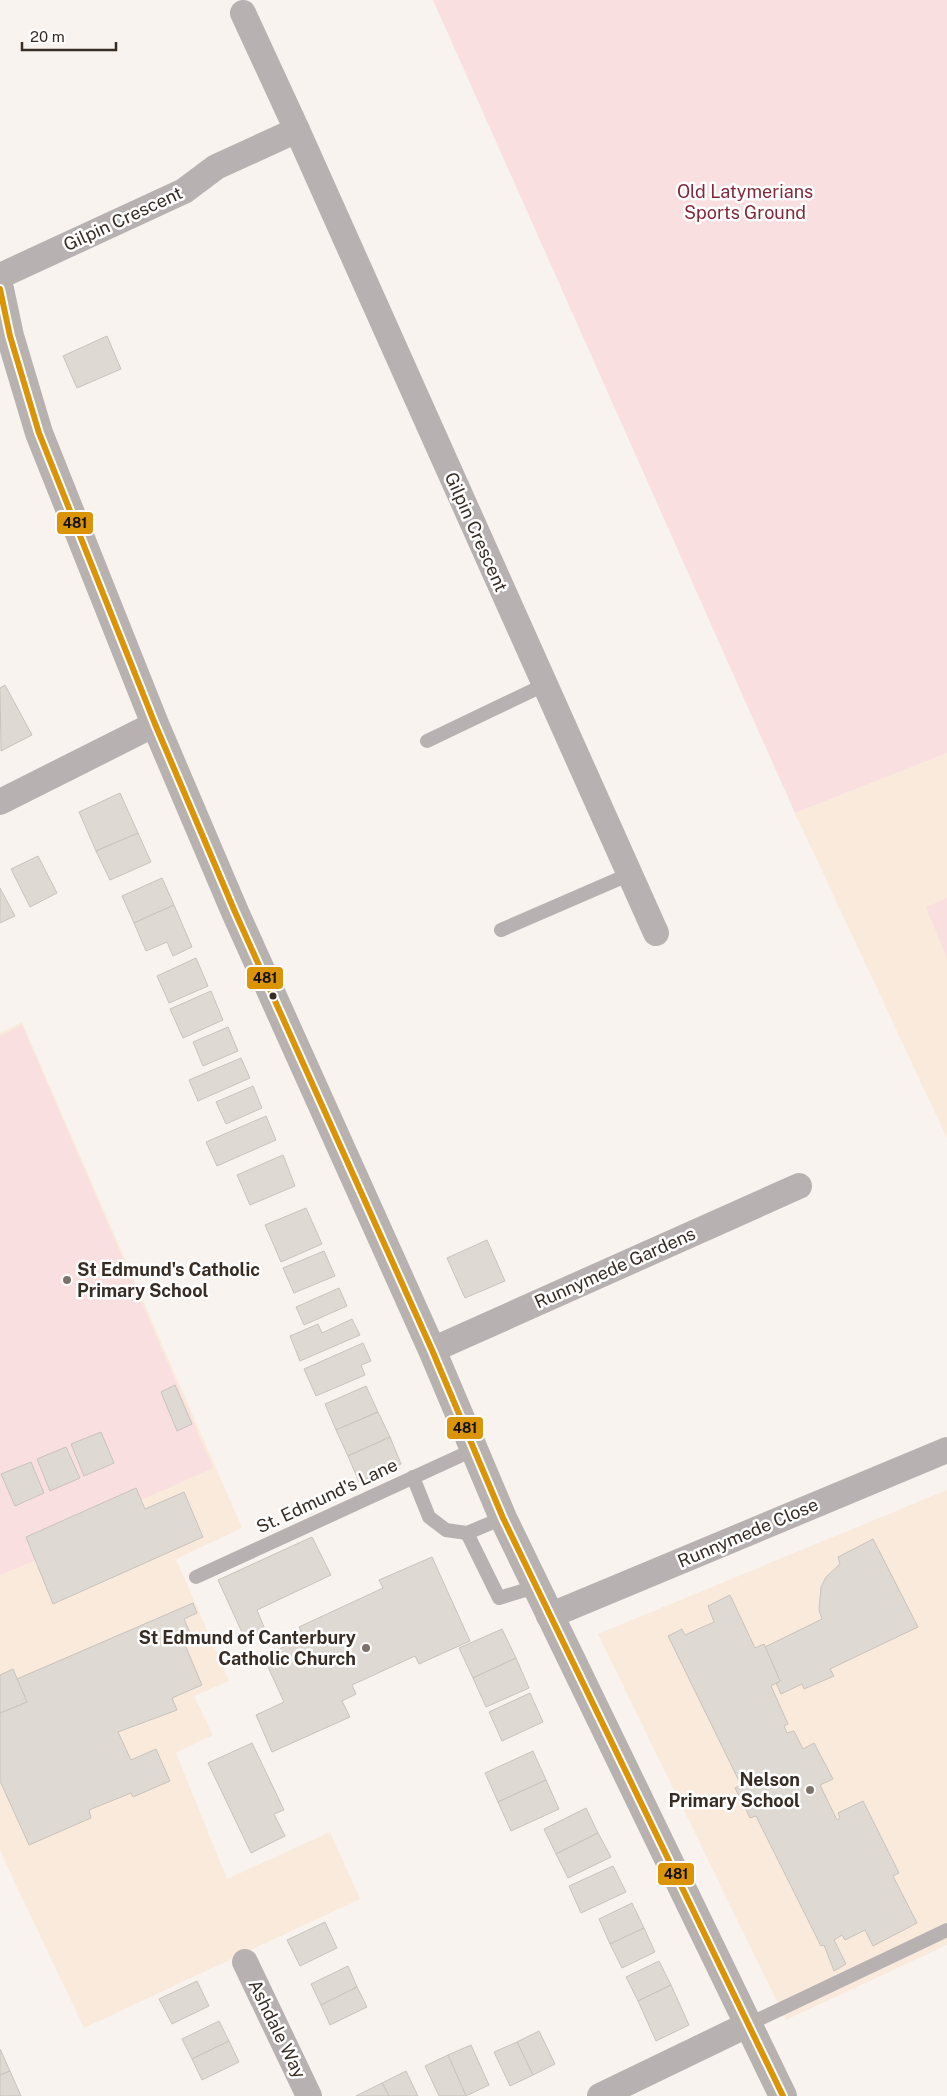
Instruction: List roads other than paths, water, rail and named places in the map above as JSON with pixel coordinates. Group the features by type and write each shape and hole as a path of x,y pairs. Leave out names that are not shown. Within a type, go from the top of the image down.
{"street":[{"name":"Gilpin Crescent","path":"243,6 656,933"},
{"name":"Gilpin Crescent","path":"0,276 184,191 216,167 297,130"},
{"path":"0,289 5,337 39,432 155,724 239,920 432,1350 502,1518 782,2096"},
{"path":"0,802 155,724"},
{"name":"Runnymede Gardens","path":"432,1350 799,1186"},
{"name":"Runnymede Close","path":"549,1616 947,1450"},
{"name":"Ashdale Way","path":"245,1962 309,2096"},
{"path":"600,2096 747,2025"}],"lane":[{"path":"427,742 544,685"},
{"path":"500,930 630,874"},
{"name":"St. Edmund's Lane","path":"196,1577 473,1450"},
{"path":"414,1477 429,1517 446,1530 467,1533 502,1518"},
{"path":"467,1533 499,1598 535,1587"},
{"path":"747,2025 947,1930"}],"place":[{"name":"St Edmund's Catholic Primary School","path":"67,1280"},
{"name":"St Edmund of Canterbury Catholic Church","path":"366,1648"},
{"name":"Nelson Primary School","path":"810,1790"}],"park label":[{"name":"Old Latymerians Sports Ground","path":"745,202"}]}
